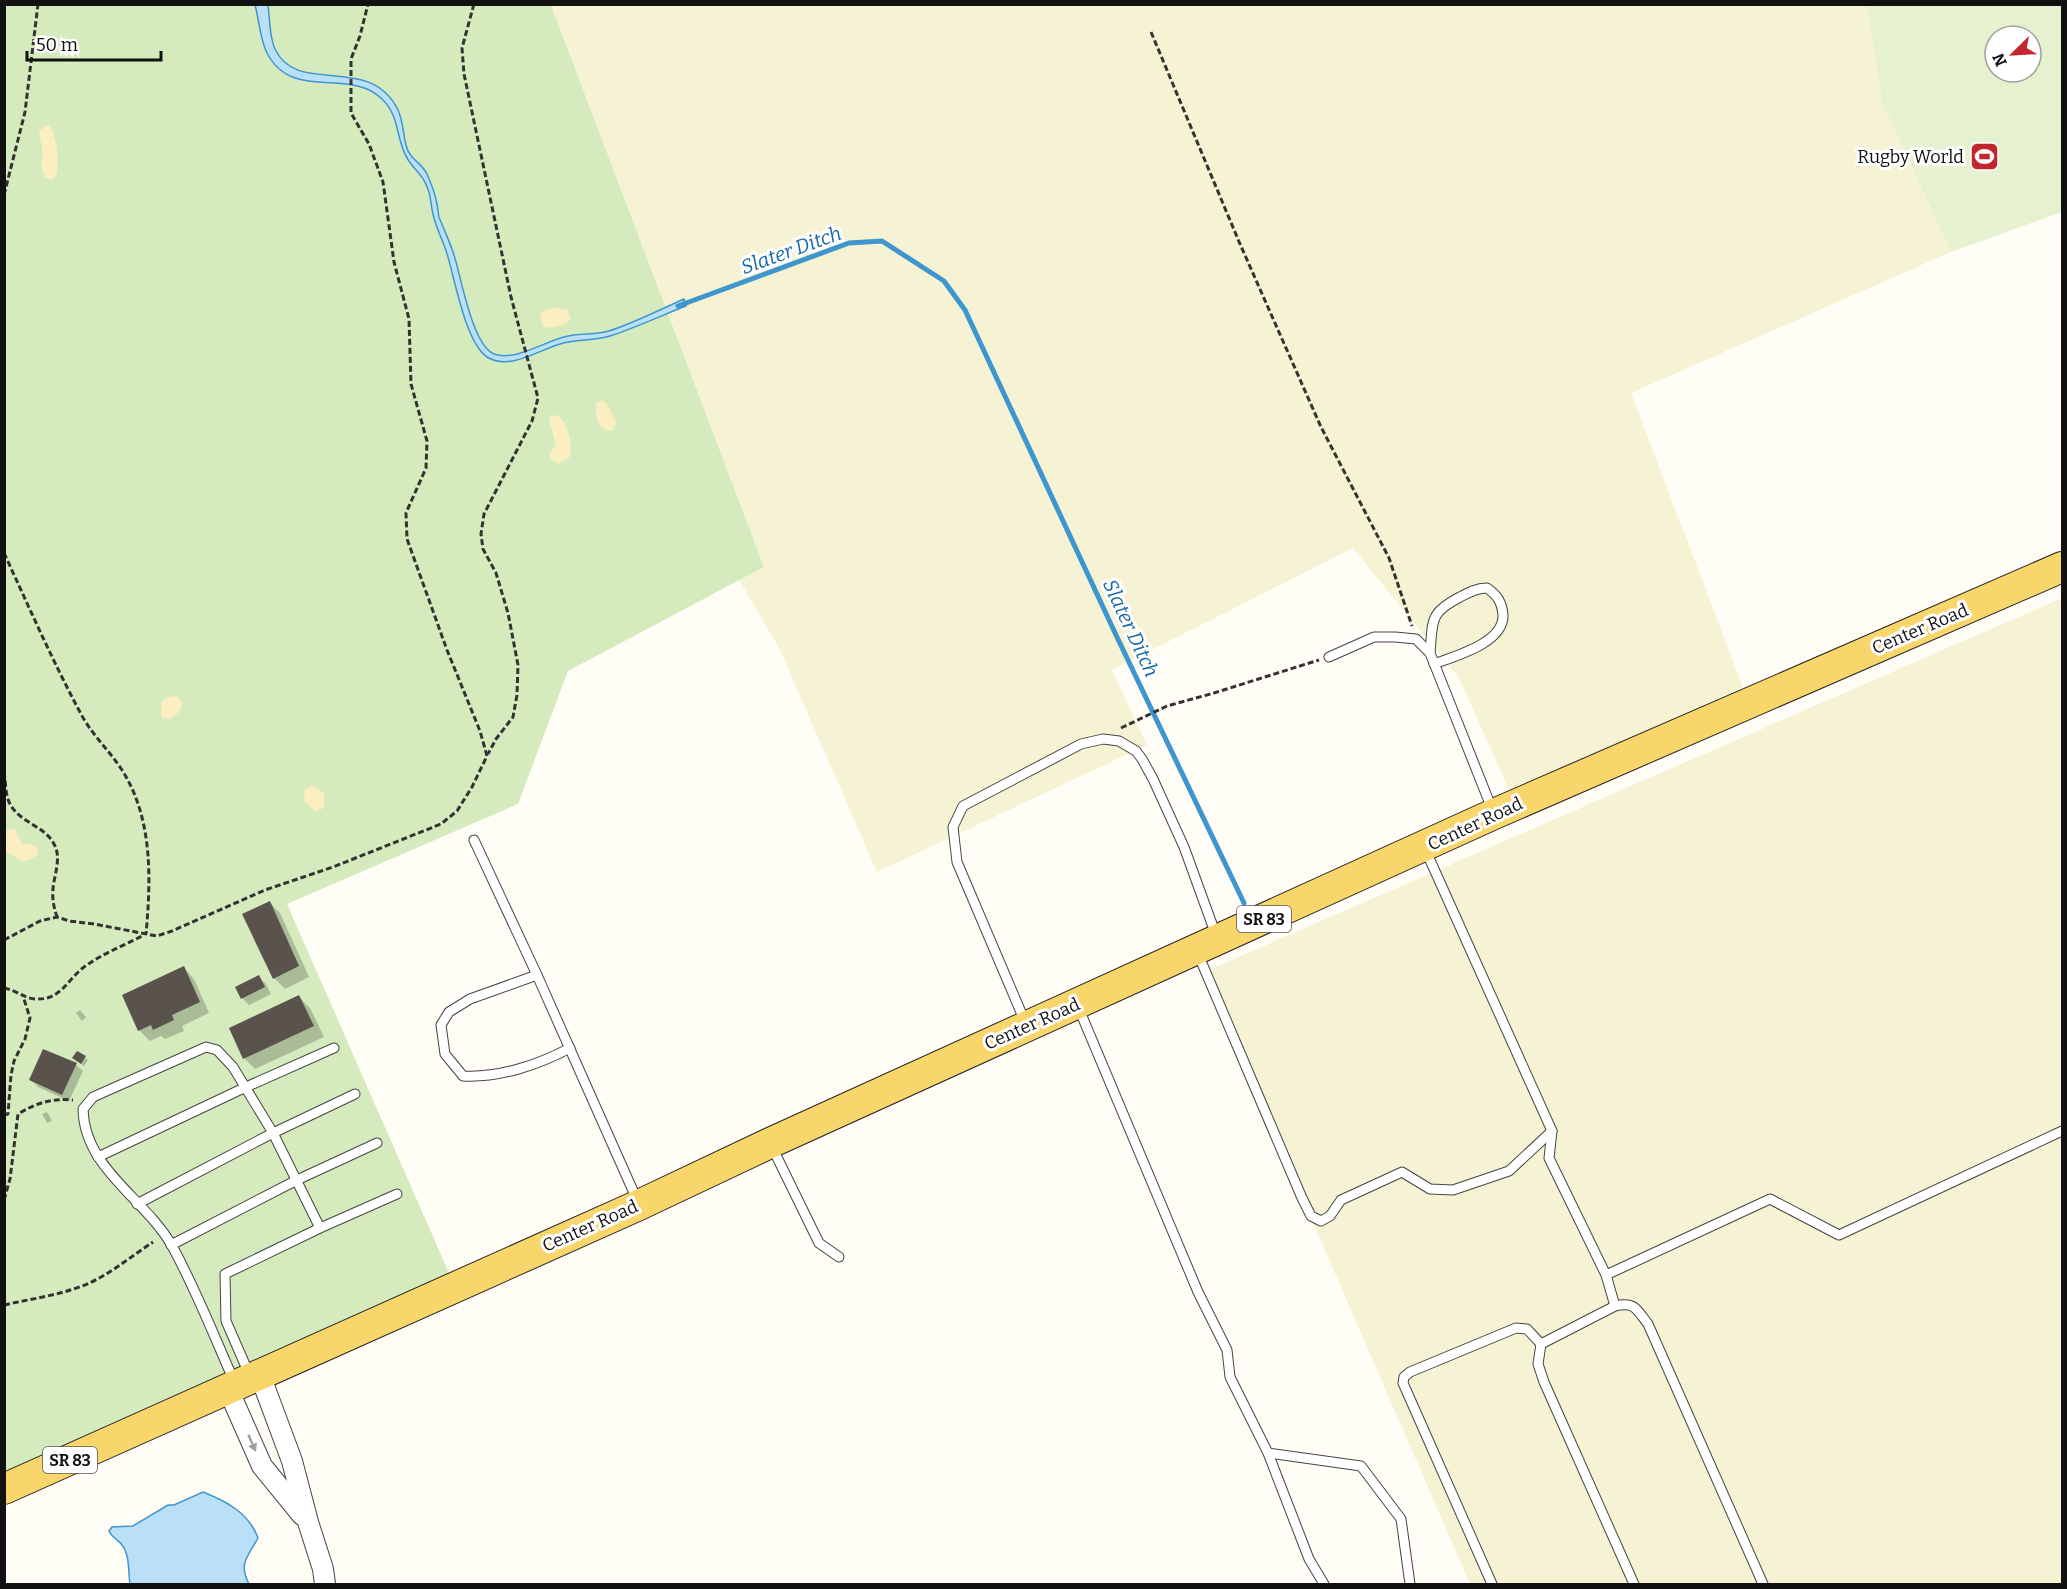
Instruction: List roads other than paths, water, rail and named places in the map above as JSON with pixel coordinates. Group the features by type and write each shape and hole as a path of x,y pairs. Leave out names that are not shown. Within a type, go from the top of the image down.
{"main road":[{"name":"Center Road","path":"4,1489 639,1205 770,1143 1494,814 2062,567"}],"street":[{"path":"244,1382 262,1466 308,1522"},
{"path":"244,1382 292,1461 326,1584"}],"lane":[{"path":"1430,653 1436,612 1477,588 1487,588 1497,596 1503,607 1503,620 1499,629 1478,647 1434,664"},
{"path":"1329,657 1374,637 1416,639 1430,653 1494,814"},
{"path":"1027,1026 957,862 953,828 963,806 1081,744 1103,739 1119,741 1136,751 1142,759 1184,847 1207,945 1302,1198 1311,1215 1322,1221 1330,1216 1341,1200 1402,1172 1430,1189 1453,1190 1509,1171 1552,1131"},
{"path":"474,840 639,1205"},
{"path":"1424,847 1552,1131 1549,1158 1606,1275 1615,1306"},
{"path":"537,975 470,999 449,1011 441,1025 446,1054 463,1076 486,1077 552,1058 570,1048"},
{"path":"1077,1004 1198,1292 1227,1350 1230,1377 1268,1453 1309,1559 1324,1584"},
{"path":"244,1382 164,1233 118,1184 98,1157 83,1126 83,1109 93,1097 206,1047 217,1050 233,1067 273,1132 320,1228"},
{"path":"98,1157 333,1048"},
{"path":"138,1204 273,1132 355,1094"},
{"path":"1606,1275 1770,1199 1839,1235 2062,1131"},
{"path":"171,1245 297,1180 377,1143"},
{"path":"770,1143 819,1243 839,1257"},
{"path":"244,1382 226,1321 225,1274 397,1194"},
{"path":"1541,1344 1615,1306 1627,1303 1634,1306 1648,1324 1763,1584"},
{"path":"1492,1584 1403,1383 1404,1377 1410,1372 1516,1328 1527,1329 1541,1344"},
{"path":"1541,1344 1538,1364 1544,1382 1634,1584"},
{"path":"1268,1453 1361,1466 1401,1519 1410,1584"}],"water":[{"path":"255,5 268,5 273,44 285,63 300,71 353,78 370,83 386,93 398,110 408,150 425,170 433,189 439,217 454,255 468,309 479,338 494,354 502,356 521,353 568,336 609,331 684,299 686,306 610,336 566,342 514,361 496,361 487,357 480,350 467,326 446,251 434,220 427,186 404,151 388,107 370,90 355,85 306,81 291,77 278,68 265,48"},
{"path":"203,1492 236,1509 254,1529 258,1538 244,1565 249,1584 130,1584 125,1549 110,1533 112,1527 133,1526 168,1505 174,1505"}],"waterway":[{"name":"Slater Ditch","path":"678,306 849,243 882,241 944,281 965,310 1244,903"}],"place":[{"name":"Rugby World","path":"1985,157"}]}
